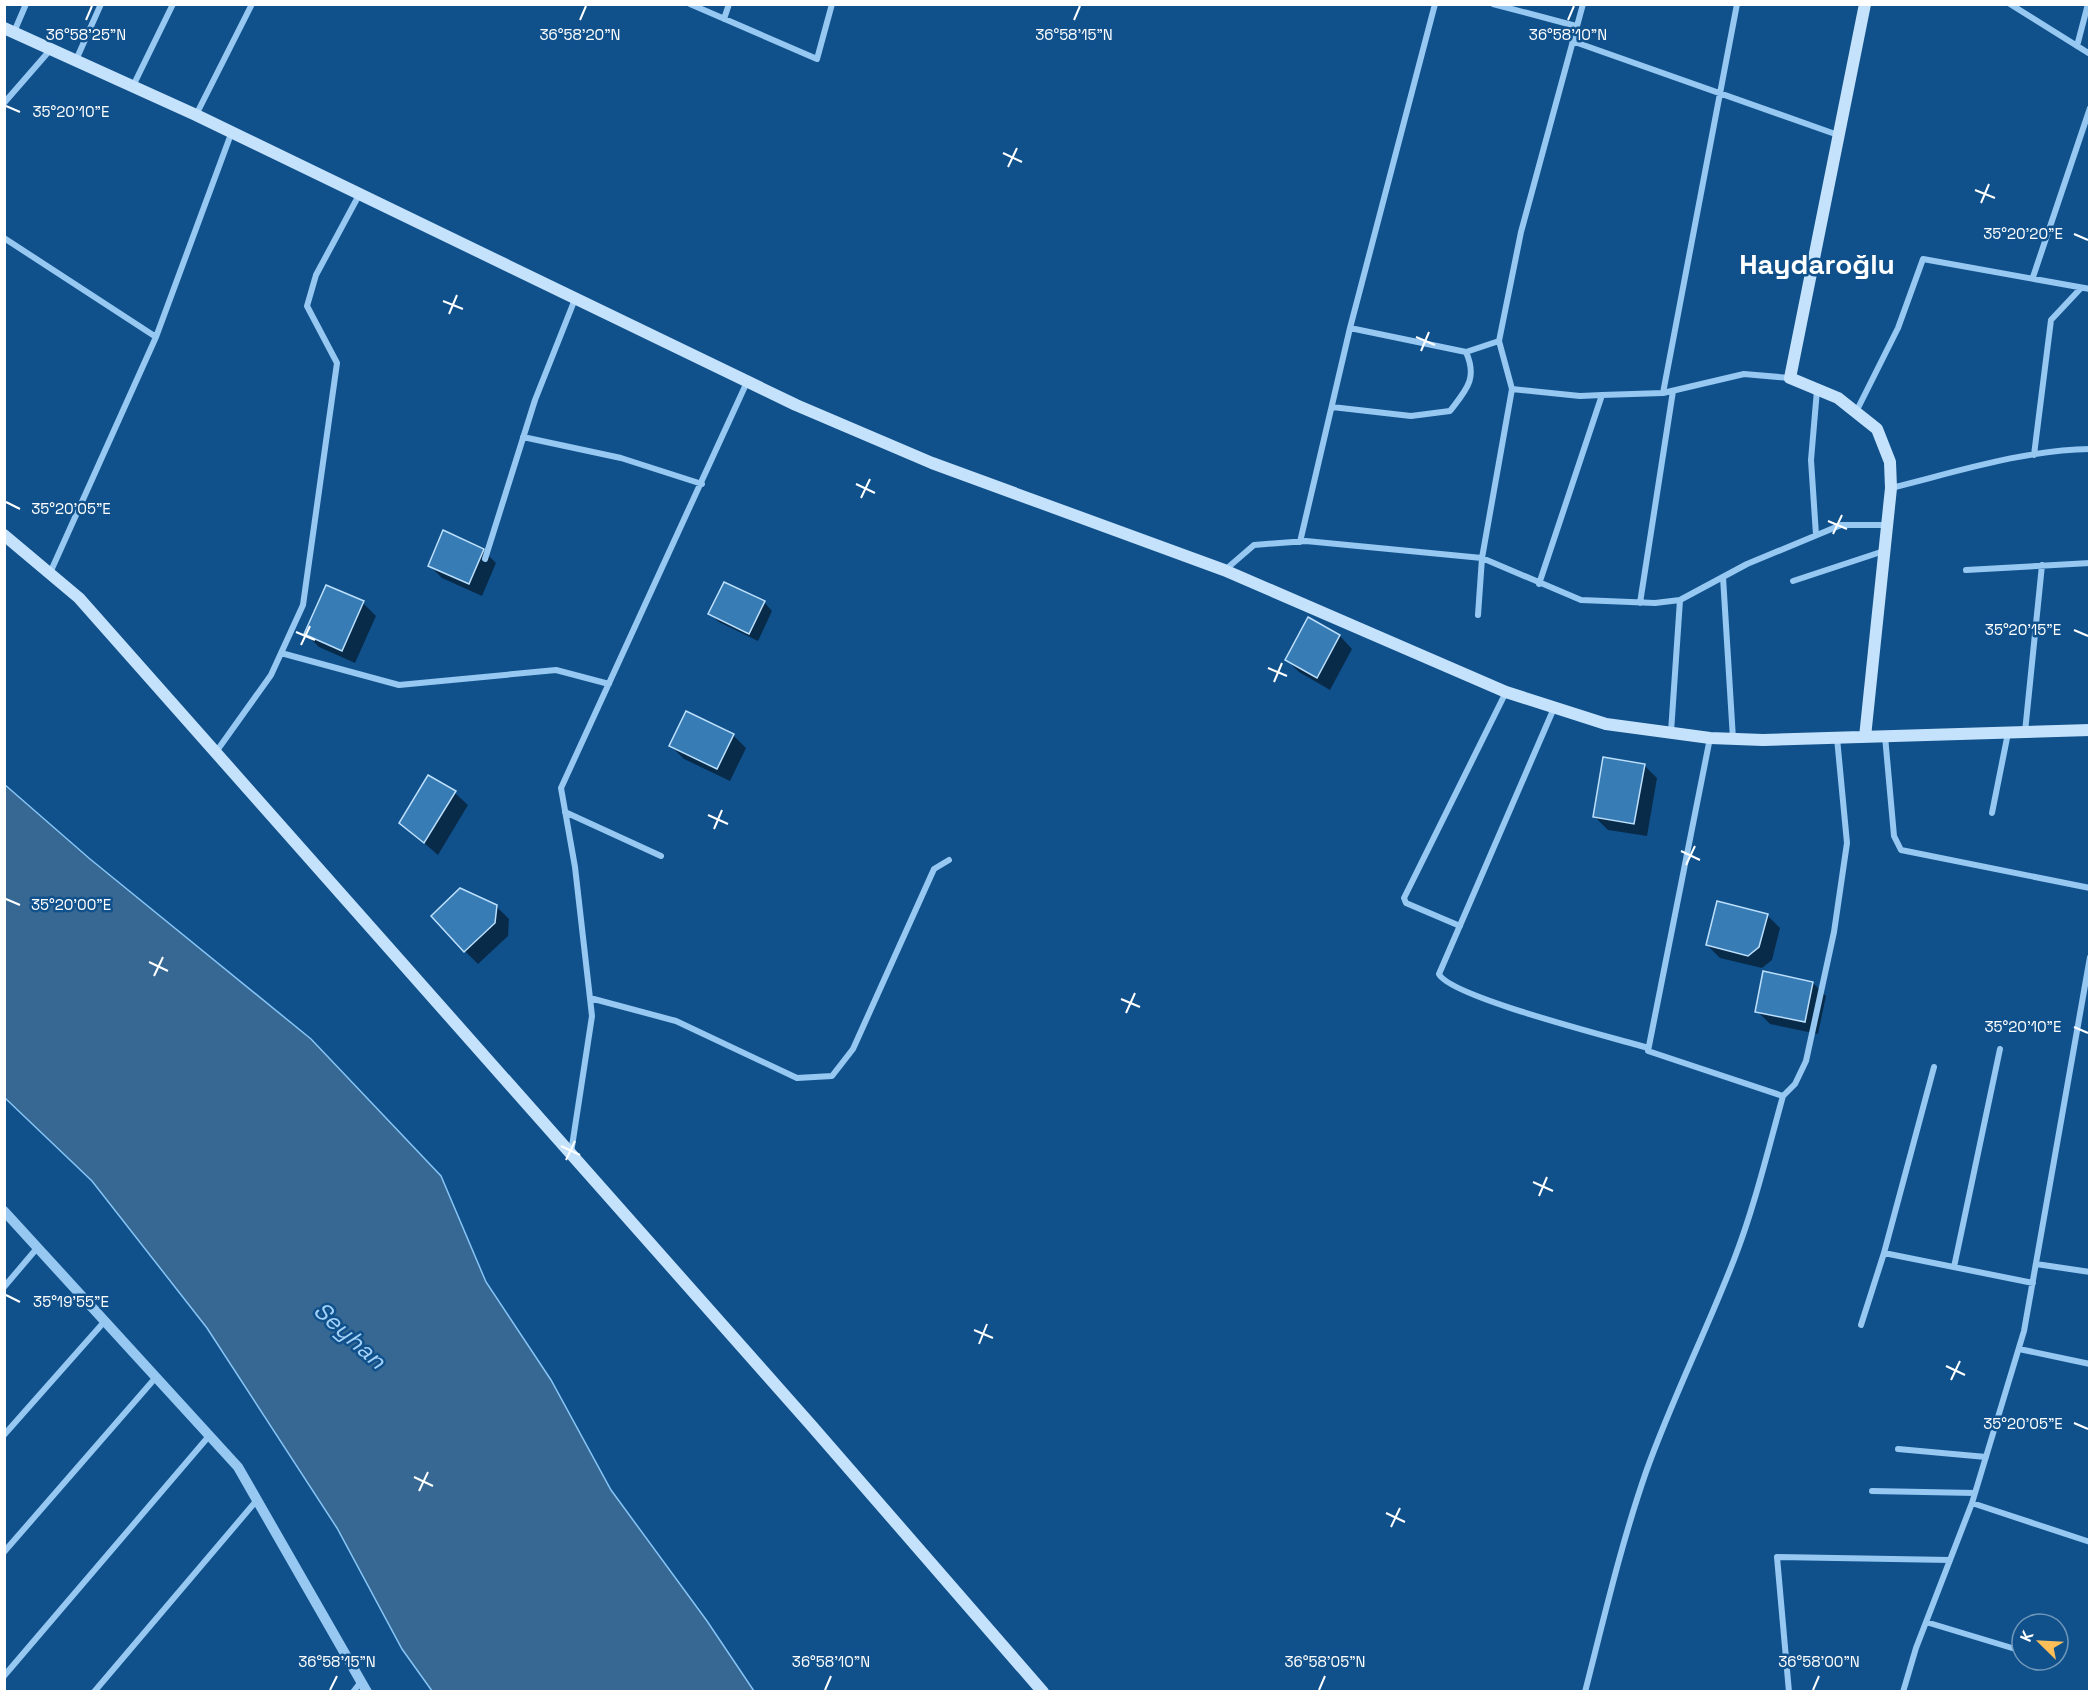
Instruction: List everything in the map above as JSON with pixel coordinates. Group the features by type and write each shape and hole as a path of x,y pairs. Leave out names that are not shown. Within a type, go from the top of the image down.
{"main road":[{"path":"1865,4 1790,378 1838,398 1877,429 1890,462 1891,489 1865,737"},
{"path":"9,30 196,115 231,134 747,382 932,463 1224,570 1506,692 1606,724 1710,738 1837,738 2090,730"},
{"path":"4,535 79,598 1043,1692"}],"street":[{"path":"9,30 26,4"},
{"path":"76,60 101,4"},
{"path":"133,86 173,4"},
{"path":"196,115 252,4"},
{"path":"690,4 817,59 832,4"},
{"path":"724,19 729,4"},
{"path":"1300,542 1350,328 1435,4"},
{"path":"1493,4 1576,26"},
{"path":"1478,615 1482,558 1512,389 1499,341 1521,232 1583,4"},
{"path":"1663,393 1718,94 1737,4"},
{"path":"2010,4 2090,54"},
{"path":"2077,46 2088,4"},
{"path":"1572,41 1839,135"},
{"path":"4,103 51,49"},
{"path":"2033,277 2090,108"},
{"path":"50,573 156,337 231,134"},
{"path":"216,753 271,675 303,604 337,363 307,306 316,276 359,195"},
{"path":"4,238 156,337"},
{"path":"1856,412 1898,328 1923,259 2090,289"},
{"path":"2034,455 2051,320 2081,288"},
{"path":"485,559 523,437 575,298"},
{"path":"1350,328 1466,352 1499,341"},
{"path":"1332,407 1411,416 1450,411 1469,385 1472,366 1466,352"},
{"path":"1512,389 1580,396 1663,393 1744,374 1790,378"},
{"path":"571,1154 592,1016 575,867 561,788 747,382"},
{"path":"1816,535 1811,460 1817,389"},
{"path":"1640,603 1673,391"},
{"path":"1539,585 1602,395"},
{"path":"523,437 621,458 702,484"},
{"path":"1891,489 1984,465 2065,449 2090,449"},
{"path":"1224,570 1254,545 1300,542 1482,558 1539,585 1581,600 1640,603 1680,600 1723,577 1841,525 1887,525"},
{"path":"1793,581 1884,551"},
{"path":"1966,570 2090,563"},
{"path":"2025,733 2042,566"},
{"path":"1723,577 1733,739"},
{"path":"1671,732 1680,600"},
{"path":"281,653 399,685 556,670 609,684"},
{"path":"1460,926 1407,903 1404,898 1506,692"},
{"path":"1554,708 1439,974 1442,980 1488,1001 1648,1048 1648,1051 1658,1055 1784,1096"},
{"path":"1992,813 2008,733"},
{"path":"1885,736 1894,836 1901,850 2090,888"},
{"path":"1648,1048 1710,738"},
{"path":"1585,1692 1628,1530 1646,1473 1686,1368 1734,1259 1753,1206 1784,1096 1795,1084 1806,1061 1834,932 1847,843 1837,738"},
{"path":"565,812 661,856"},
{"path":"590,998 676,1021 797,1078 832,1076 853,1049 934,869 949,860"},
{"path":"1904,1692 1926,1622 1972,1503 2019,1349 2033,1283 2090,957"},
{"path":"1954,1267 2000,1049"},
{"path":"1861,1325 1884,1253 1934,1067"},
{"path":"4,1211 238,1467 360,1689"},
{"path":"4,1287 38,1247"},
{"path":"1884,1253 2033,1283"},
{"path":"2036,1264 2090,1272"},
{"path":"4,1435 104,1322"},
{"path":"2019,1349 2090,1364"},
{"path":"4,1552 157,1376"},
{"path":"4,1676 209,1436"},
{"path":"1898,1449 1986,1457"},
{"path":"1872,1491 1975,1493"},
{"path":"94,1692 257,1500"},
{"path":"1972,1503 2090,1542"},
{"path":"1789,1692 1777,1557 1950,1560"},
{"path":"1926,1622 2010,1647"}],"water":[{"name":"Seyhan","path":"4,784 90,859 311,1039 441,1176 486,1282 551,1380 611,1490 707,1621 754,1691 432,1691 402,1649 337,1528 207,1328 92,1181 5,1098"}],"building":[{"path":"443,530 484,549 469,584 428,566"},
{"path":"724,582 765,601 749,634 708,614"},
{"path":"326,585 364,601 342,651 304,634"},
{"path":"1308,617 1340,635 1317,678 1285,660"},
{"path":"686,711 734,734 717,769 669,746"},
{"path":"1603,757 1645,764 1634,824 1593,817"},
{"path":"428,775 456,791 424,843 399,823"},
{"path":"460,888 497,905 495,923 464,952 431,916"},
{"path":"1717,901 1768,914 1759,947 1748,956 1706,945"},
{"path":"1763,971 1813,982 1805,1022 1755,1012"}],"district":[{"name":"Haydaroğlu","path":"1817,264"}]}
